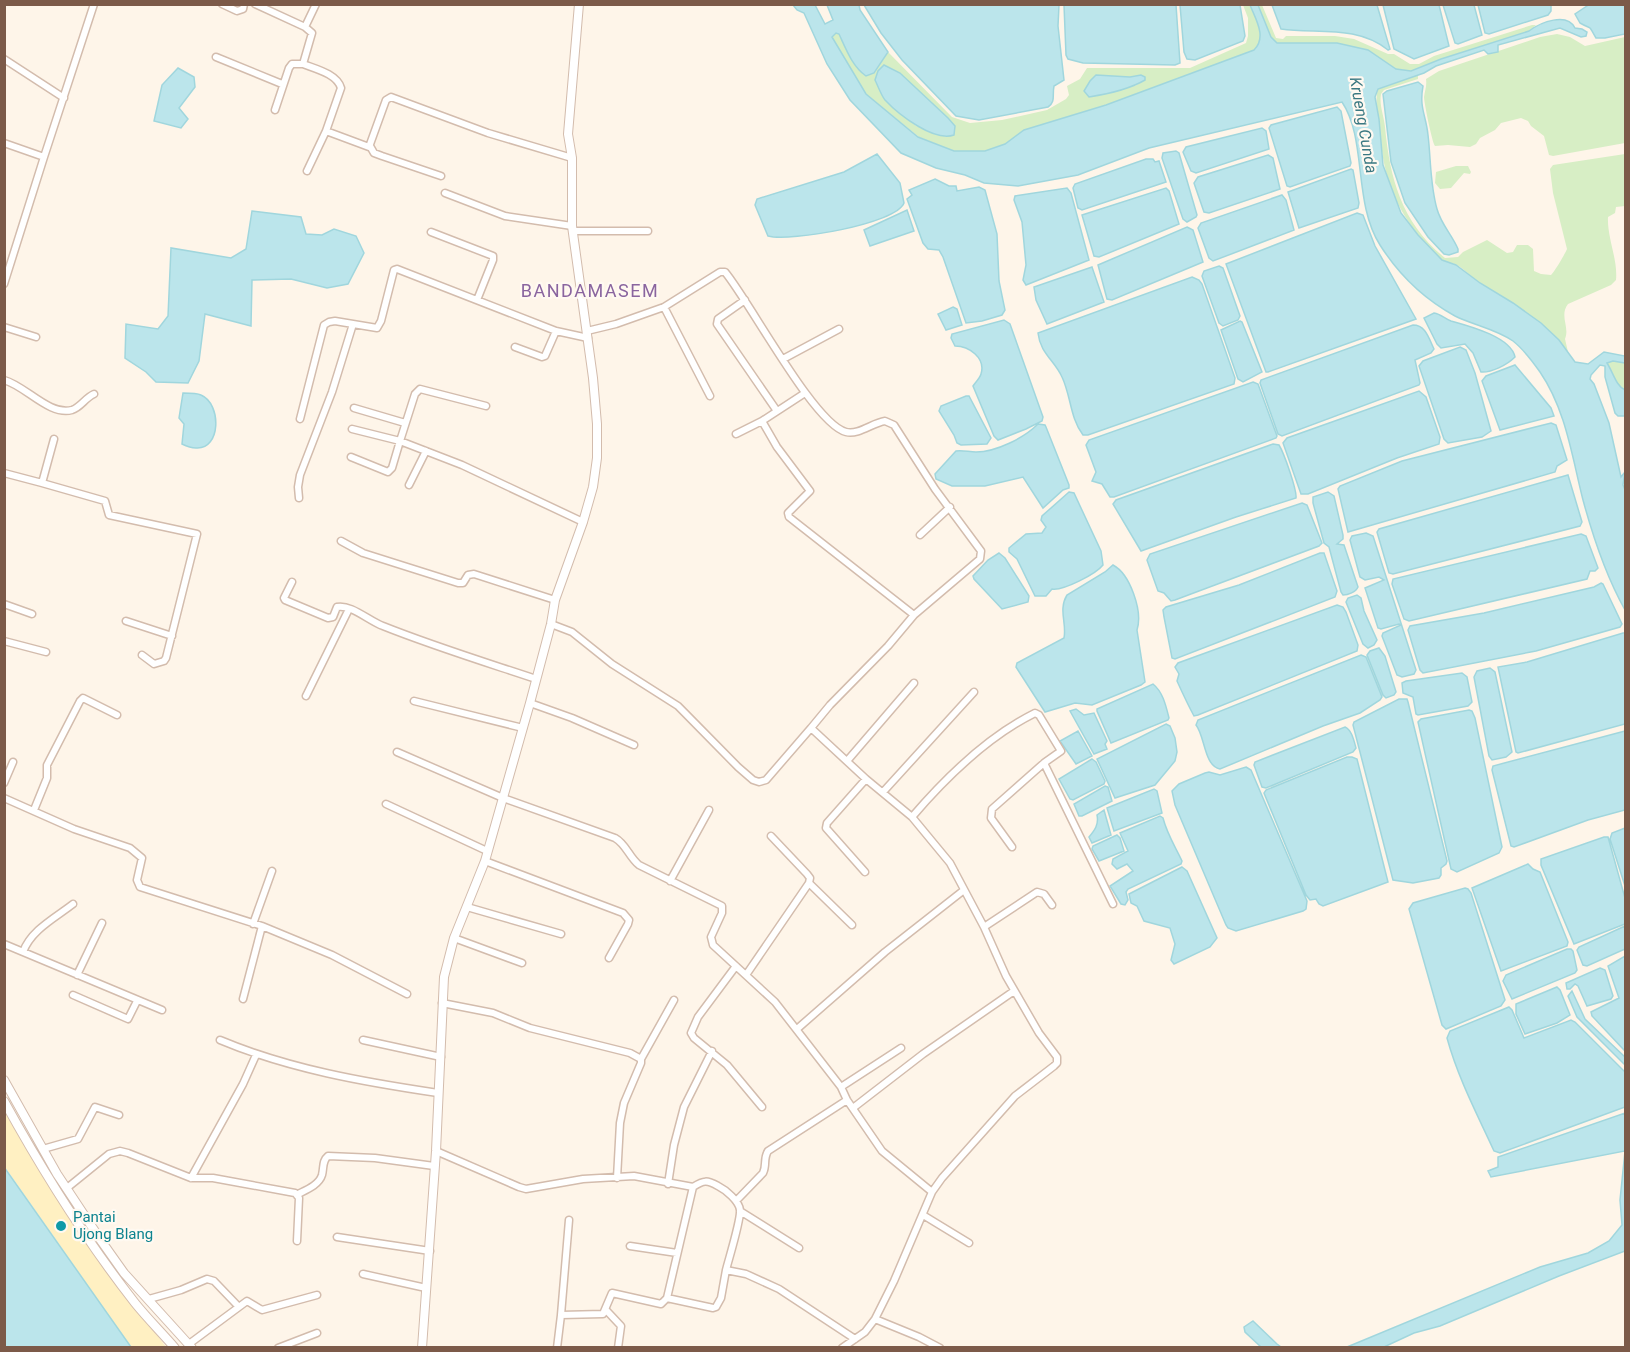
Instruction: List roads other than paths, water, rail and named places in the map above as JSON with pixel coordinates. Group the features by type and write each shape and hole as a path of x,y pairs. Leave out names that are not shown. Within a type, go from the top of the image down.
{"street":[{"path":"4,284 94,4"},
{"path":"222,4 237,11 243,9 244,4"},
{"path":"255,4 305,27 313,35 303,64"},
{"path":"305,27 316,4"},
{"path":"422,1347 436,1151 444,977 454,938 485,861 530,704 555,600 593,487 597,458 596,406 572,228 572,159 568,134 579,4"},
{"path":"216,57 282,84"},
{"path":"4,58 64,98"},
{"path":"275,110 282,84 292,64 303,64 334,78 340,85 326,131 307,171"},
{"path":"441,176 374,153 370,146 386,100 391,97 488,133 572,159"},
{"path":"326,131 367,148 370,146"},
{"path":"4,143 44,157"},
{"path":"445,193 512,218 572,228 648,231"},
{"path":"431,232 491,253 493,260 477,300"},
{"path":"300,419 324,325 335,321 375,328 379,326 393,271 396,269 556,331 587,334 664,307 722,271 726,273 745,300 805,393 832,424 845,432 853,432 885,421 894,425 982,555 914,615 888,646 830,705 766,780 759,782 753,780 738,767 678,706 612,664 572,633 551,624"},
{"path":"745,300 718,319 717,324 777,411"},
{"path":"664,307 710,396"},
{"path":"299,498 300,475 332,392 353,324"},
{"path":"4,327 36,337"},
{"path":"783,359 839,329"},
{"path":"514,347 545,356 556,331"},
{"path":"4,380 16,383 48,406 66,411 75,409 86,398 94,394"},
{"path":"351,457 388,472 392,468 415,394 420,389 486,406"},
{"path":"736,434 762,421 805,393"},
{"path":"354,408 405,423"},
{"path":"762,421 777,447 810,491 788,513 789,517 914,615"},
{"path":"352,429 400,441 426,451 583,522"},
{"path":"42,483 54,439"},
{"path":"409,484 426,451"},
{"path":"4,473 105,501 108,515 198,534 164,661 154,664 142,655"},
{"path":"920,535 950,507"},
{"path":"341,541 363,553 458,583 463,583 468,575 474,574 555,600"},
{"path":"292,582 284,598 287,602 328,618 333,617 337,607 344,606 377,624 428,644 536,679"},
{"path":"4,604 32,614"},
{"path":"306,696 349,609"},
{"path":"126,621 172,636"},
{"path":"4,641 46,652"},
{"path":"848,761 914,683"},
{"path":"883,792 974,692"},
{"path":"34,810 47,778 48,765 80,700 83,698 117,715"},
{"path":"414,701 523,728"},
{"path":"530,704 572,717 634,745"},
{"path":"912,817 945,780 994,737 1035,713 1039,715 1061,751 1044,763 990,813 991,818 1012,847"},
{"path":"811,728 866,779 912,817 950,863 1014,991 1057,1058 1057,1063 1015,1096 969,1146 932,1192 875,1319 865,1332 842,1347"},
{"path":"397,752 503,798 615,838 624,845 632,859 639,865 722,906 723,910 710,941 775,1002 798,1029 841,1087 847,1100 882,1151 932,1192"},
{"path":"4,783 12,762"},
{"path":"1044,763 1113,904"},
{"path":"865,872 826,828 866,779"},
{"path":"4,798 74,829 130,848 142,858 137,880 140,887 262,926 333,956 407,994"},
{"path":"386,804 487,851"},
{"path":"670,880 709,810"},
{"path":"746,975 809,884 810,879 771,836"},
{"path":"485,861 623,913 629,920 628,924 609,958"},
{"path":"253,924 272,871"},
{"path":"809,884 852,925"},
{"path":"798,1029 885,952 964,890"},
{"path":"984,927 1037,892 1044,894 1052,905"},
{"path":"23,952 28,940 37,930 73,904"},
{"path":"467,907 561,934"},
{"path":"77,975 102,922"},
{"path":"243,999 262,926"},
{"path":"454,938 522,963"},
{"path":"4,944 162,1010"},
{"path":"736,966 692,1028 691,1033 733,1072 762,1107"},
{"path":"853,1108 923,1054 1014,991"},
{"path":"74,995 128,1019 137,1001"},
{"path":"617,1178 619,1132 624,1103 641,1059 674,1000"},
{"path":"442,1003 493,1013 530,1028 630,1053 641,1059"},
{"path":"220,1040 256,1055 333,1074 438,1093"},
{"path":"363,1040 441,1057"},
{"path":"841,1087 901,1048"},
{"path":"669,1184 674,1144 684,1107 712,1051"},
{"path":"191,1178 243,1084 256,1055"},
{"path":"4,1080 67,1188 124,1273 190,1346 247,1301 262,1310 317,1295"},
{"path":"736,1202 763,1173 766,1167 765,1156 768,1152 847,1100"},
{"path":"4,1101 78,1226 119,1283 175,1347"},
{"path":"43,1149 78,1139 95,1107 119,1115"},
{"path":"67,1188 109,1154 120,1151 191,1178 213,1178 298,1194 322,1177 324,1159 328,1156 375,1158 434,1166"},
{"path":"436,1151 526,1189 584,1179 634,1176 693,1187 702,1181 707,1181 722,1188 736,1202 740,1211 799,1248"},
{"path":"561,1315 603,1314 612,1293 661,1304 666,1298 693,1187"},
{"path":"297,1241 298,1194"},
{"path":"666,1298 716,1307 721,1298 740,1211"},
{"path":"923,1215 969,1243"},
{"path":"557,1347 570,1220"},
{"path":"338,1237 430,1251"},
{"path":"630,1246 677,1253"},
{"path":"726,1270 746,1274 779,1289 855,1339"},
{"path":"363,1274 426,1288"},
{"path":"149,1299 181,1290 207,1279 214,1281 238,1306"},
{"path":"606,1310 621,1326 618,1347"},
{"path":"150,1319 159,1311"},
{"path":"875,1319 940,1347"},
{"path":"278,1347 317,1332"}],"water":[{"path":"1590,4 1625,5 1625,34 1596,38 1590,28 1580,23 1575,14"},
{"name":"Krueng Cunda","path":"793,5 815,5 825,24 833,20 827,5 859,5 888,52 874,73 866,76 861,72 850,57 839,34 836,33 832,37 866,94 918,137 954,151 985,151 1005,144 1024,130 1106,105 1254,50 1260,40 1260,34 1250,5 1258,5 1271,37 1277,43 1337,43 1368,50 1396,69 1411,71 1529,31 1553,20 1566,20 1575,28 1587,32 1586,36 1581,37 1560,28 1498,45 1498,52 1488,54 1484,50 1436,66 1424,73 1378,89 1375,97 1383,165 1401,213 1442,260 1456,265 1541,323 1559,340 1575,362 1588,364 1604,352 1625,356 1625,363 1613,361 1607,363 1617,382 1625,390 1625,416 1618,416 1615,413 1605,377 1605,366 1600,365 1590,379 1609,423 1621,477 1625,472 1623,485 1626,492 1625,610 1596,542 1567,434 1549,387 1531,360 1513,341 1499,333 1455,316 1433,302 1404,276 1387,256 1372,228 1366,210 1355,134 1342,102 1149,148 1078,175 1018,186 984,183 965,175 936,168 901,153 850,100 827,64 804,13"},
{"path":"864,5 1059,5 1058,26 1064,80 1054,86 1053,101 1048,107 979,120 956,116 902,60 881,33"},
{"path":"1064,5 1176,5 1180,63 1175,65 1083,63 1068,59"},
{"path":"1180,5 1240,5 1245,36 1243,41 1195,60 1187,59 1184,52"},
{"path":"1272,5 1377,5 1390,49 1350,34 1281,29"},
{"path":"1383,5 1439,5 1449,46 1414,59 1394,49"},
{"path":"1443,5 1474,5 1482,35 1458,44 1455,43"},
{"path":"1478,5 1551,5 1551,11 1548,15 1489,34 1485,33"},
{"path":"884,65 900,73 948,118 955,126 954,135 937,135 917,126 885,100 875,80 878,71"},
{"path":"178,68 194,77 195,87 179,108 188,119 181,128 154,121 162,85"},
{"path":"1096,75 1130,77 1141,75 1145,77 1145,80 1125,89 1089,97 1084,91"},
{"path":"1418,82 1423,86 1422,106 1437,209 1458,249 1458,252 1449,255 1444,254 1428,237 1405,203 1391,162 1383,94"},
{"path":"1337,107 1341,111 1350,166 1290,187 1287,186 1269,128 1271,125"},
{"path":"1262,128 1266,131 1269,149 1196,173 1191,171 1183,152 1186,147"},
{"path":"1176,151 1179,153 1197,215 1187,222 1183,219 1162,158 1163,153"},
{"path":"877,154 900,183 904,203 897,211 882,218 841,230 797,236 768,236 755,205 757,199 844,172"},
{"path":"1268,155 1273,158 1280,189 1209,213 1204,212 1194,183 1198,177"},
{"path":"1146,159 1159,161 1166,182 1082,210 1078,208 1073,188 1075,184"},
{"path":"1351,169 1359,203 1358,208 1299,228 1288,192"},
{"path":"935,179 949,186 956,186 957,191 979,187 985,190 997,234 999,281 1005,310 1002,315 966,323 943,257 939,250 928,249 923,243 907,199 912,195 909,190"},
{"path":"1067,188 1071,193 1089,260 1026,285 1023,280 1026,265 1022,222 1014,200 1015,196"},
{"path":"1166,188 1169,191 1179,224 1099,257 1094,256 1082,215"},
{"path":"1282,195 1286,200 1294,230 1213,261 1209,258 1198,228 1201,223"},
{"path":"907,210 914,231 870,246 864,230"},
{"path":"252,211 301,217 306,234 322,235 334,229 356,236 364,253 348,284 327,288 291,279 252,280 251,326 205,314 199,361 188,383 156,382 125,358 126,324 158,329 168,316 171,248 231,258 246,249"},
{"path":"1357,213 1363,215 1375,246 1416,319 1266,372 1226,264"},
{"path":"1187,227 1193,230 1203,262 1112,300 1107,299 1098,265"},
{"path":"1219,266 1223,268 1240,316 1238,320 1223,326 1219,323 1202,276 1204,271"},
{"path":"1092,267 1104,302 1047,324 1036,300 1034,287"},
{"path":"1192,277 1202,284 1235,378 1234,384 1083,435 1073,414 1062,377 1042,346 1038,333"},
{"path":"953,307 957,309 962,325 946,330 938,314"},
{"path":"1434,313 1498,338 1512,350 1515,357 1499,368 1481,372 1473,353 1465,344 1441,348 1437,344 1424,318"},
{"path":"1004,320 1010,324 1043,417 1042,421 998,440 994,436 973,386 981,374 979,358 966,348 955,346 951,338 952,334"},
{"path":"1240,321 1262,372 1243,382 1238,379 1221,330"},
{"path":"1413,325 1424,330 1434,349 1431,353 1415,360 1419,385 1282,436 1278,434 1260,383 1261,380"},
{"path":"1460,347 1466,350 1475,373 1491,431 1482,437 1448,443 1444,439 1419,366 1423,361"},
{"path":"1515,365 1551,408 1554,416 1500,430 1482,381 1486,376"},
{"path":"1253,382 1258,384 1276,438 1114,497 1110,497 1102,484 1092,481 1096,472 1086,445 1089,440"},
{"path":"1419,391 1426,397 1440,437 1439,444 1397,458 1308,494 1301,494 1283,443 1287,438"},
{"path":"183,393 201,395 213,407 216,426 210,442 204,447 194,448 182,444 184,424 179,418"},
{"path":"969,396 991,438 987,444 961,445 957,443 939,411 941,406"},
{"path":"1551,423 1556,425 1567,460 1557,466 1555,472 1348,532 1338,489 1340,486 1402,461"},
{"path":"1038,424 1045,425 1069,485 1069,488 1063,490 1043,508 1023,477 985,486 952,486 936,479 935,474 956,451 976,452 1001,447 1018,439"},
{"path":"1273,444 1279,445 1284,456 1296,498 1141,551 1113,504 1116,500"},
{"path":"1568,475 1582,522 1580,526 1393,574 1389,573 1377,532 1379,529"},
{"path":"1069,492 1074,493 1101,551 1103,565 1079,581 1052,589 1046,596 1035,596 1017,559 1009,552 1009,548 1026,534 1042,533 1046,527 1041,520 1042,516"},
{"path":"1328,492 1334,496 1343,535 1343,539 1337,544 1344,545 1358,587 1354,592 1345,595 1341,592 1329,547 1324,543 1313,503 1313,497"},
{"path":"1302,503 1307,505 1322,543 1319,546 1175,600 1171,601 1164,593 1158,591 1147,560 1150,554"},
{"path":"1366,533 1373,536 1416,670 1414,674 1402,677 1397,675 1382,636 1383,633 1401,625 1378,628 1365,588 1384,580 1379,577 1365,580 1360,577 1350,540 1352,536"},
{"path":"1581,534 1586,536 1598,568 1590,571 1587,579 1409,621 1404,619 1392,584 1393,579"},
{"path":"999,553 1005,558 1029,596 1028,602 1002,609 974,579 973,576 988,560"},
{"path":"1324,553 1337,591 1335,597 1175,659 1172,658 1163,610 1166,607 1239,585"},
{"path":"1113,565 1125,576 1137,603 1137,630 1145,682 1092,705 1075,703 1045,712 1016,667 1017,663 1064,638 1063,606 1067,595"},
{"path":"1601,583 1622,624 1620,627 1536,651 1423,673 1420,670 1408,630 1410,626 1484,613 1594,587"},
{"path":"1357,595 1361,598 1364,611 1377,640 1368,648 1363,644 1346,602 1348,598"},
{"path":"1337,605 1343,607 1346,612 1358,645 1357,651 1194,716 1177,681 1179,674 1175,667 1178,663"},
{"path":"1626,633 1625,724 1516,752 1498,667 1527,662"},
{"path":"1379,648 1385,656 1396,692 1386,698 1367,655 1370,651"},
{"path":"1361,655 1366,657 1382,697 1380,700 1360,713 1220,769 1211,762 1196,725 1198,720"},
{"path":"1490,668 1495,672 1512,752 1506,757 1492,760 1489,756 1474,677 1477,671"},
{"path":"1462,673 1467,677 1472,702 1468,706 1418,715 1413,697 1403,693 1402,683 1406,681"},
{"path":"1153,684 1164,700 1168,720 1111,743 1097,709"},
{"path":"1399,699 1407,699 1408,702 1447,861 1441,868 1439,878 1413,883 1393,880 1353,725 1354,722"},
{"path":"1076,709 1084,715 1094,713 1107,741 1105,744 1107,749 1094,754 1070,711"},
{"path":"1469,710 1475,718 1502,847 1499,853 1457,872 1451,869 1418,722 1421,719"},
{"path":"1166,724 1170,726 1175,738 1177,752 1175,761 1155,785 1115,798 1097,759"},
{"path":"1345,727 1356,748 1353,752 1266,788 1262,787 1255,762"},
{"path":"1078,731 1092,756 1076,764 1060,741"},
{"path":"1625,731 1625,810 1588,820 1514,847 1511,846 1492,770 1493,766"},
{"path":"1347,757 1357,759 1388,882 1323,906 1316,899 1310,900 1306,895 1264,793 1266,790"},
{"path":"1092,759 1096,762 1105,781 1104,784 1073,800 1070,799 1059,779"},
{"path":"1246,767 1251,770 1307,901 1306,909 1303,911 1236,931 1226,925 1175,805 1172,791 1179,784 1205,773 1220,775"},
{"path":"1105,786 1108,787 1112,801 1079,816 1074,804"},
{"path":"1154,789 1157,791 1162,813 1114,831 1107,808"},
{"path":"1104,810 1111,835 1092,843 1089,837 1096,827 1097,815"},
{"path":"1160,816 1163,818 1182,861 1181,864 1128,889 1126,892 1128,900 1125,905 1121,904 1110,886 1133,871 1127,864 1117,869 1112,864 1113,859 1128,851 1120,833"},
{"path":"1626,828 1625,886 1610,839 1612,833"},
{"path":"1117,835 1124,851 1099,861 1092,849 1093,846"},
{"path":"1608,837 1625,898 1625,924 1574,944 1541,865 1541,859"},
{"path":"1528,864 1540,872 1568,942 1567,946 1501,971 1472,888"},
{"path":"1182,867 1187,871 1217,938 1210,947 1174,964 1171,960 1175,944 1170,928 1144,921 1137,906 1131,903 1129,894"},
{"path":"1465,888 1471,893 1505,1000 1501,1006 1446,1029 1442,1025 1409,909 1413,903"},
{"path":"1625,926 1625,949 1587,966 1583,965 1577,950 1579,947"},
{"path":"1567,949 1573,951 1577,970 1575,973 1512,999 1503,981 1506,975"},
{"path":"1625,956 1625,1051 1592,1016 1591,1012 1619,998 1608,966"},
{"path":"1600,968 1605,970 1613,996 1611,999 1587,1006 1578,986 1575,984 1567,989 1566,983"},
{"path":"1557,987 1570,1015 1557,1023 1525,1034 1516,1014 1516,1004"},
{"path":"1572,991 1585,1019 1625,1057 1625,1065 1577,1017 1568,996"},
{"path":"1509,1007 1524,1038 1571,1020 1575,1022 1625,1072 1625,1107 1500,1153 1494,1151 1462,1082 1447,1038 1450,1031"},
{"path":"1625,1113 1625,1151 1491,1177 1488,1171 1498,1167 1498,1157"},
{"path":"1625,1151 1625,1251 1440,1326 1414,1333 1384,1347 1347,1347 1540,1267 1588,1253 1609,1241 1622,1225 1620,1200"},
{"path":"4,1167 131,1347 5,1347"},
{"path":"1253,1321 1281,1347 1261,1347 1245,1332 1244,1327"}],"place":[{"name":"Pantai Ujong Blang","path":"61,1226"}],"district":[{"name":"BANDAMASEM","path":"590,291"}]}
